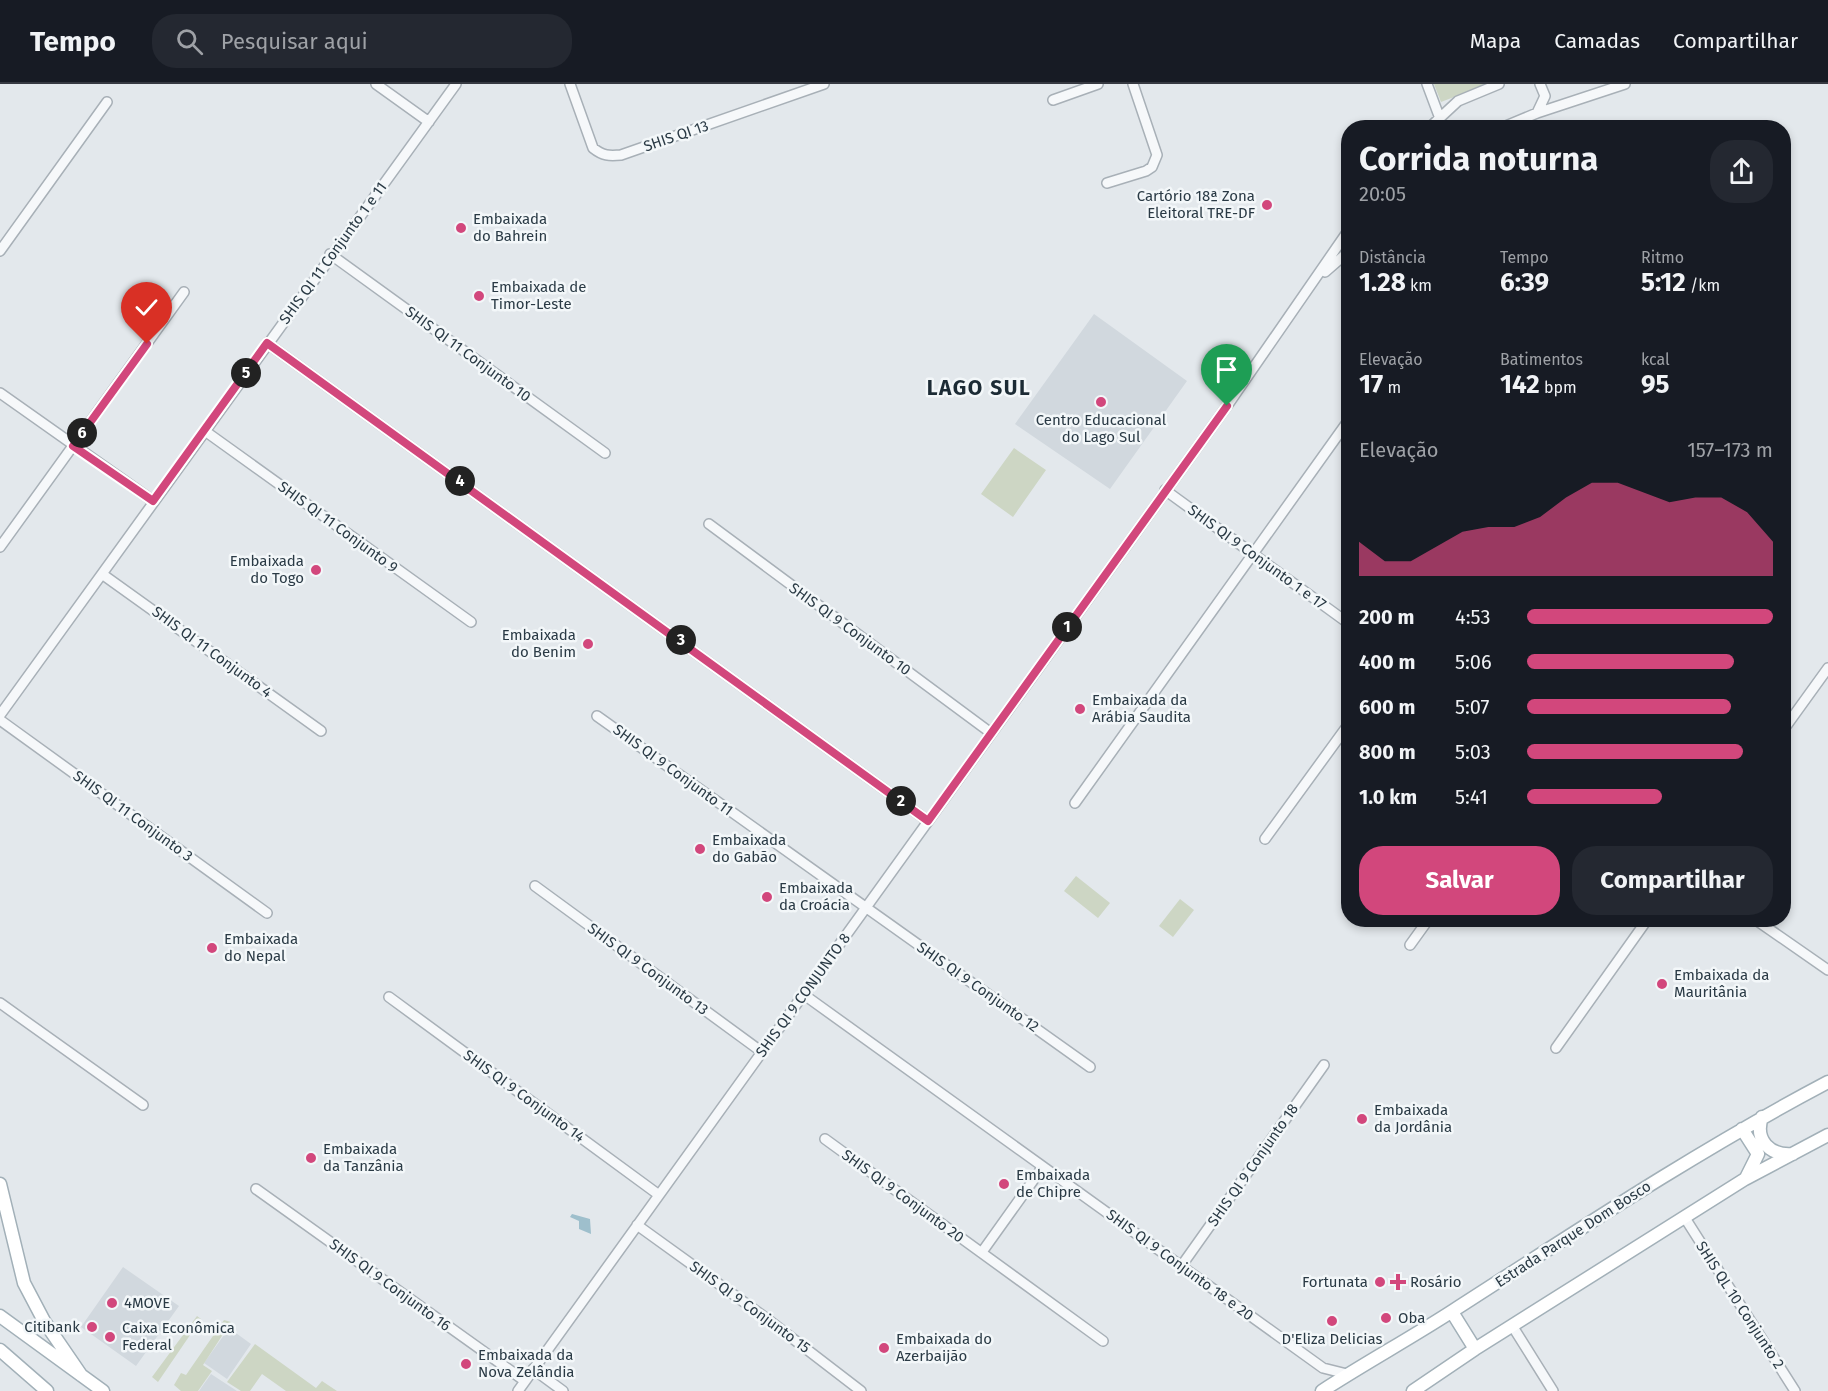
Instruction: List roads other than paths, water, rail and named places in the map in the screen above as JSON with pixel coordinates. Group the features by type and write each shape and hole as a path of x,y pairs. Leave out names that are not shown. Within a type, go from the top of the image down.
{"main road":[{"name":"Estrada Parque Dom Bosco","path":"1323,1390 1452,1312 1621,1202 1762,1117 1828,1082"},
{"path":"1762,1117 1759,1131 1761,1140 1776,1153 1794,1154"},
{"path":"1742,1129 1758,1154 1745,1179"},
{"path":"1413,1391 1474,1349 1513,1327 1745,1179 1828,1135"},
{"path":"0,1184 24,1283 44,1321 81,1375"},
{"path":"1452,1312 1474,1349"},
{"path":"0,1316 98,1390"},
{"path":"0,1351 47,1391"}],"street":[{"path":"375,84 429,122"},
{"name":"SHIS QI 11 Conjunto 1 e 11","path":"0,715 330,254 456,84"},
{"name":"SHIS QI 13","path":"570,84 593,148 600,154 609,156 621,155 824,84"},
{"path":"1053,100 1098,84"},
{"path":"1107,183 1146,171 1152,167 1157,155 1133,84"},
{"path":"1427,84 1439,116"},
{"path":"1436,120 1458,101 1500,84"},
{"path":"1537,113 1545,96 1540,84"},
{"path":"1520,120 1626,84"},
{"path":"0,251 107,102"},
{"path":"1318,278 1341,242"},
{"name":"SHIS QI 11 Conjunto 10","path":"330,254 605,453"},
{"path":"1318,278 1341,258"},
{"name":"SHIS QI 9 CONJUNTO 8","path":"518,1391 1318,278"},
{"path":"0,547 184,292"},
{"path":"267,343 928,821"},
{"path":"0,393 153,501"},
{"name":"SHIS QI 11 Conjunto 9","path":"205,431 471,622"},
{"path":"1075,803 1341,431"},
{"name":"SHIS QI 9 Conjunto 1 e 17","path":"1165,490 1341,618"},
{"name":"SHIS QI 9 Conjunto 10","path":"709,524 991,733"},
{"name":"SHIS QI 11 Conjunto 4","path":"102,574 321,731"},
{"path":"1791,719 1828,668"},
{"name":"SHIS QI 9 Conjunto 11","path":"597,716 866,908"},
{"name":"SHIS QI 11 Conjunto 3","path":"0,720 267,913"},
{"path":"1265,839 1341,735"},
{"name":"SHIS QI 9 Conjunto 13","path":"535,886 762,1052"},
{"name":"SHIS QI 9 Conjunto 12","path":"866,908 1090,1067"},
{"path":"1410,945 1423,927"},
{"path":"1556,1048 1642,927"},
{"path":"1766,927 1828,970"},
{"name":"SHIS QI 9 Conjunto 18 e 20","path":"803,994 1323,1368 1347,1374"},
{"name":"SHIS QI 9 Conjunto 14","path":"389,997 659,1195"},
{"path":"0,1003 143,1105"},
{"name":"SHIS QI 9 Conjunto 18","path":"1182,1265 1324,1065"},
{"name":"SHIS QI 9 Conjunto 20","path":"825,1139 1103,1341"},
{"path":"982,1252 1042,1168"},
{"name":"SHIS QI 9 Conjunto 16","path":"256,1189 525,1381"},
{"name":"SHIS QL 10 Conjunto 2","path":"1685,1218 1795,1391"},
{"name":"SHIS QI 9 Conjunto 15","path":"637,1226 766,1318 861,1391"},
{"path":"1513,1327 1553,1391"},
{"path":"1323,1368 1327,1375 1323,1390"},
{"path":"533,1369 563,1391"}],"water":[{"path":"572,1214 590,1219 591,1234 579,1229 579,1221 570,1217"}],"place":[{"name":"Cartório 18ª Zona Eleitoral TRE-DF","path":"1267,205"},
{"name":"Embaixada do Bahrein","path":"461,228"},
{"name":"Embaixada de Timor-Leste","path":"479,296"},
{"name":"Centro Educacional do Lago Sul","path":"1101,402"},
{"name":"Embaixada do Togo","path":"316,570"},
{"name":"Embaixada do Benim","path":"588,644"},
{"name":"Embaixada da Arábia Saudita","path":"1080,709"},
{"name":"Embaixada do Gabão","path":"700,849"},
{"name":"Embaixada da Croácia","path":"767,897"},
{"name":"Embaixada do Nepal","path":"212,948"},
{"name":"Embaixada da Mauritânia","path":"1662,984"},
{"name":"Embaixada da Jordânia","path":"1362,1119"},
{"name":"Embaixada da Tanzânia","path":"311,1158"},
{"name":"Embaixada de Chipre","path":"1004,1184"},
{"name":"Fortunata","path":"1380,1282"},
{"name":"Rosário","path":"1398,1282"},
{"name":"4MOVE","path":"112,1303"},
{"name":"Oba","path":"1386,1318"},
{"name":"D'Eliza Delicias","path":"1332,1321"},
{"name":"Citibank","path":"92,1327"},
{"name":"Caixa Econômica Federal","path":"110,1337"},
{"name":"Embaixada do Azerbaijão","path":"884,1348"},
{"name":"Embaixada da Nova Zelândia","path":"466,1364"}],"district":[{"name":"LAGO SUL","path":"979,388"}]}
